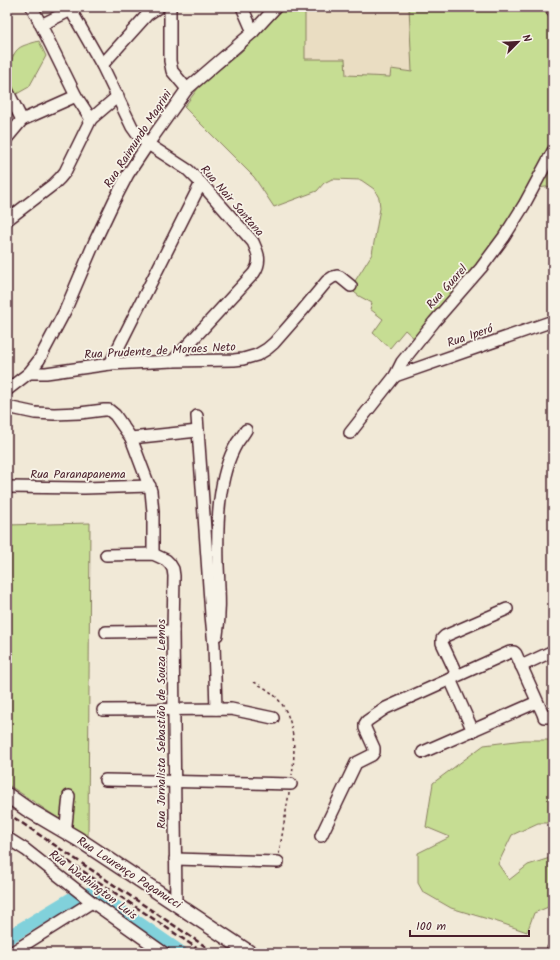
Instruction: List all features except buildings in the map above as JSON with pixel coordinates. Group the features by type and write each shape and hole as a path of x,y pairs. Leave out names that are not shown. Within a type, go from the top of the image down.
{"main road":[{"name":"Rua Lourenço Paganucci","path":"7,795 250,953"}],"street":[{"path":"32,7 76,96 91,119"},
{"path":"102,65 147,15 159,7"},
{"path":"170,7 170,61 172,71 187,89"},
{"path":"242,7 253,32"},
{"name":"Rua Raimundo Magrini","path":"7,390 29,373 38,360 65,311 114,201 128,174 148,144 187,89 253,32 276,7"},
{"path":"550,7 553,12"},
{"path":"41,25 70,9"},
{"name":"Rua Nair Santana","path":"70,9 102,65 137,134 148,144 188,170 253,242 258,252 259,260 254,273 172,361"},
{"path":"8,93 22,120"},
{"path":"7,138 22,120 76,96"},
{"path":"7,220 60,178 65,172 91,119 118,96"},
{"name":"Rua Guarel","path":"350,433 395,376 402,362 434,322 481,268 504,237 524,205 553,151"},
{"path":"110,364 201,183"},
{"name":"Rua Prudente de Moraes Neto","path":"29,373 46,373 110,364 243,359 257,355 274,343 327,280 337,276 351,286"},
{"name":"Rua Iperó","path":"395,376 553,321"},
{"path":"7,407 35,413 48,414 109,410 115,415 131,438 150,486 152,496 153,554 106,555"},
{"path":"197,416 214,645 216,709"},
{"path":"214,645 220,615 218,527 222,488 231,456 246,430"},
{"path":"131,438 198,431"},
{"name":"Rua Paranapanema","path":"7,487 84,488 150,486"},
{"name":"Rua Jornalista Sebastião de Souza Lemos","path":"153,554 166,560 170,564 174,576 173,631 176,904"},
{"path":"473,730 453,677 442,639 445,636 507,609"},
{"path":"106,632 173,631"},
{"path":"521,666 553,651"},
{"path":"321,836 356,763 372,755 374,752 374,748 365,728 367,720 386,708 510,652 514,652 544,717 553,714"},
{"path":"423,752 537,702"},
{"path":"103,710 231,709 273,718"},
{"path":"105,780 291,784"},
{"path":"64,831 69,796"},
{"name":"Rua Washington Luis","path":"7,838 26,850 74,888 164,953"},
{"path":"175,859 278,862"},
{"path":"11,953 89,899"}],"path":[{"path":"254,682 274,695 283,706 288,715 293,736 294,765 278,862"},
{"path":"543,953 553,939"}],"shaded area":[{"path":"305,7 409,7 413,72 391,69 391,77 346,75 344,59 304,59"}],"green space":[{"path":"284,7 305,7 305,59 345,59 346,75 390,77 391,69 412,72 409,7 543,7 553,23 553,144 525,195 483,263 415,339 405,330 390,348 373,333 383,319 370,309 372,303 350,289 372,254 380,208 379,198 374,189 361,180 332,179 324,183 317,191 274,207 254,177 184,107 199,87 241,52"},
{"path":"39,41 46,56 29,87 13,96 7,83 7,68 9,67 16,51 19,48"},
{"path":"553,160 553,186 538,188"},
{"path":"90,523 88,838 7,784 7,525"},
{"path":"524,740 551,740 553,743 553,823 538,823 512,835 498,864 509,880 528,865 553,857 553,905 534,913 527,932 451,908 423,892 418,883 418,853 450,837 426,827 433,783 484,745"}],"waterway":[{"path":"7,938 70,900 89,894 102,898 181,953"}],"railway":[{"path":"7,813 215,953"},
{"path":"53,851 204,953"}]}
